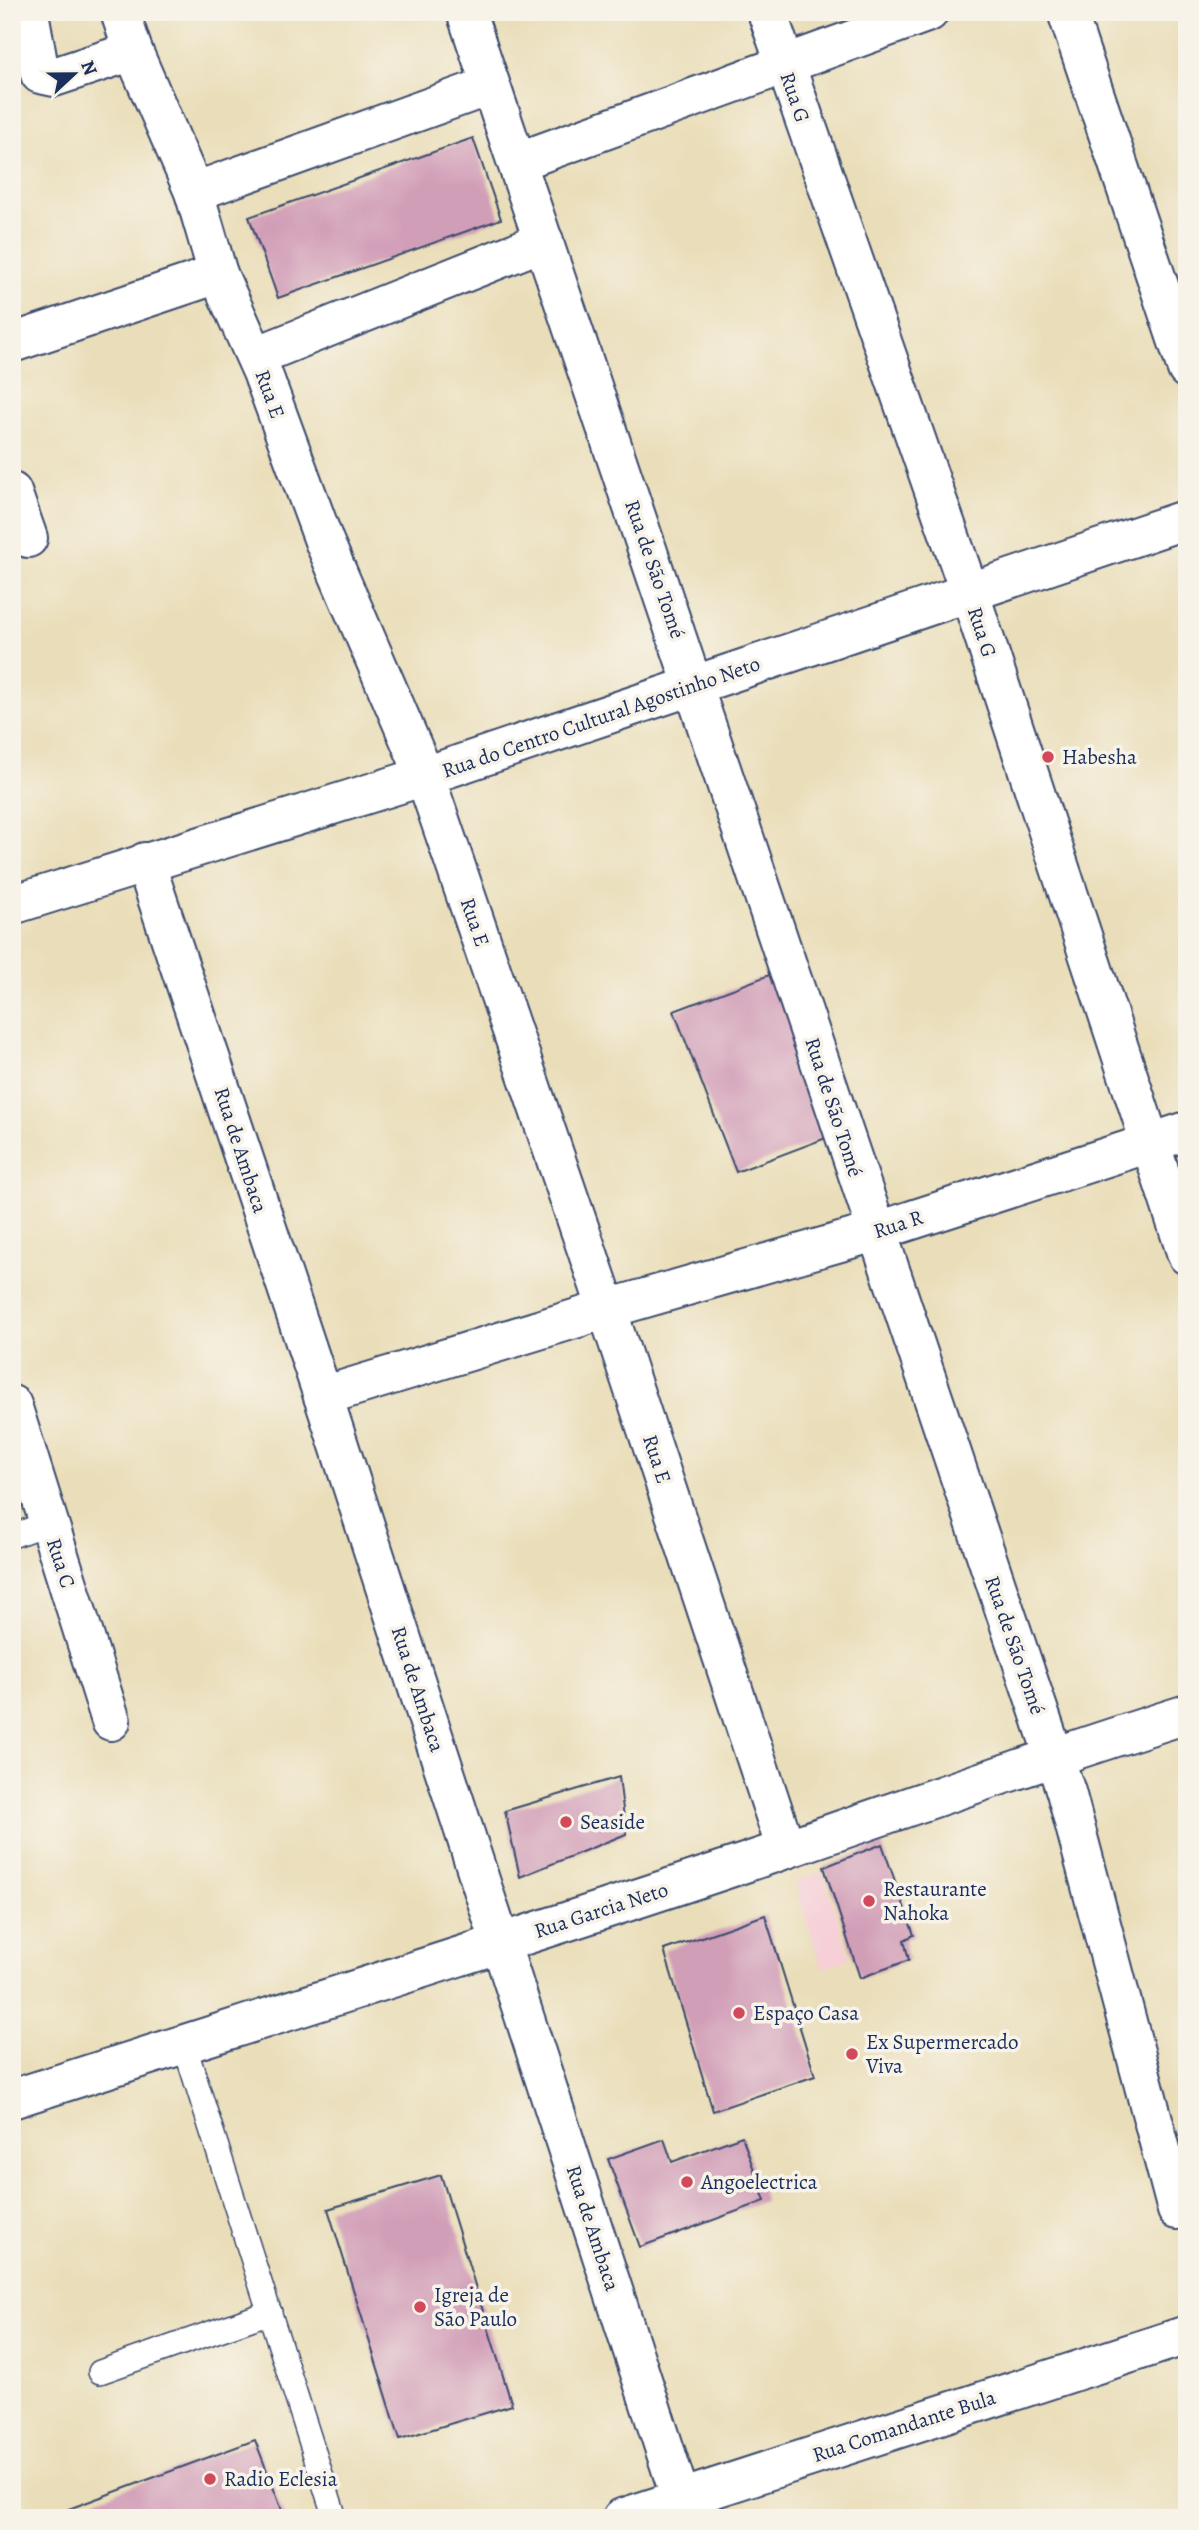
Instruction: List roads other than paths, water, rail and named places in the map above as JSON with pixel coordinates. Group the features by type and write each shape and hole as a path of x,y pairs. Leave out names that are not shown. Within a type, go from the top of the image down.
{"street":[{"path":"29,12 40,74 54,77 132,51"},
{"name":"Rua E","path":"120,12 132,51 194,192 218,274 256,356 324,541 425,776 607,1309 786,1849"},
{"name":"Rua de São Tomé","path":"466,12 695,686 875,1232 1066,1792 1177,2210"},
{"name":"Rua G","path":"767,12 969,591 1187,1255"},
{"path":"517,162 929,12"},
{"path":"1067,12 1187,369"},
{"path":"194,192 489,86"},
{"path":"256,356 544,242"},
{"path":"12,344 218,274"},
{"path":"12,492 28,537"},
{"name":"Rua do Centro Cultural Agostinho Neto","path":"12,905 425,776 1187,519"},
{"name":"Rua de Ambaca","path":"145,862 323,1396 684,2508"},
{"name":"Rua R","path":"323,1396 607,1309 875,1232 1187,1131"},
{"name":"Rua C","path":"12,1405 111,1721"},
{"name":"Rua Garcia Neto","path":"12,2099 500,1943 786,1849 1052,1755 1187,1714"},
{"name":"Rua Comandante Bula","path":"622,2518 684,2508 1187,2334"}],"lane":[{"path":"12,1536 48,1523"},
{"path":"184,2044 335,2518"},
{"path":"100,2372 270,2312"}],"place":[{"name":"Habesha","path":"1048,757"},
{"name":"Seaside","path":"566,1822"},
{"name":"Restaurante Nahoka","path":"869,1901"},
{"name":"Espaço Casa","path":"739,2013"},
{"name":"Ex Supermercado Viva","path":"852,2054"},
{"name":"Angoelectrica","path":"687,2182"},
{"name":"Igreja de São Paulo","path":"420,2307"},
{"name":"Radio Eclesia","path":"210,2479"}]}
